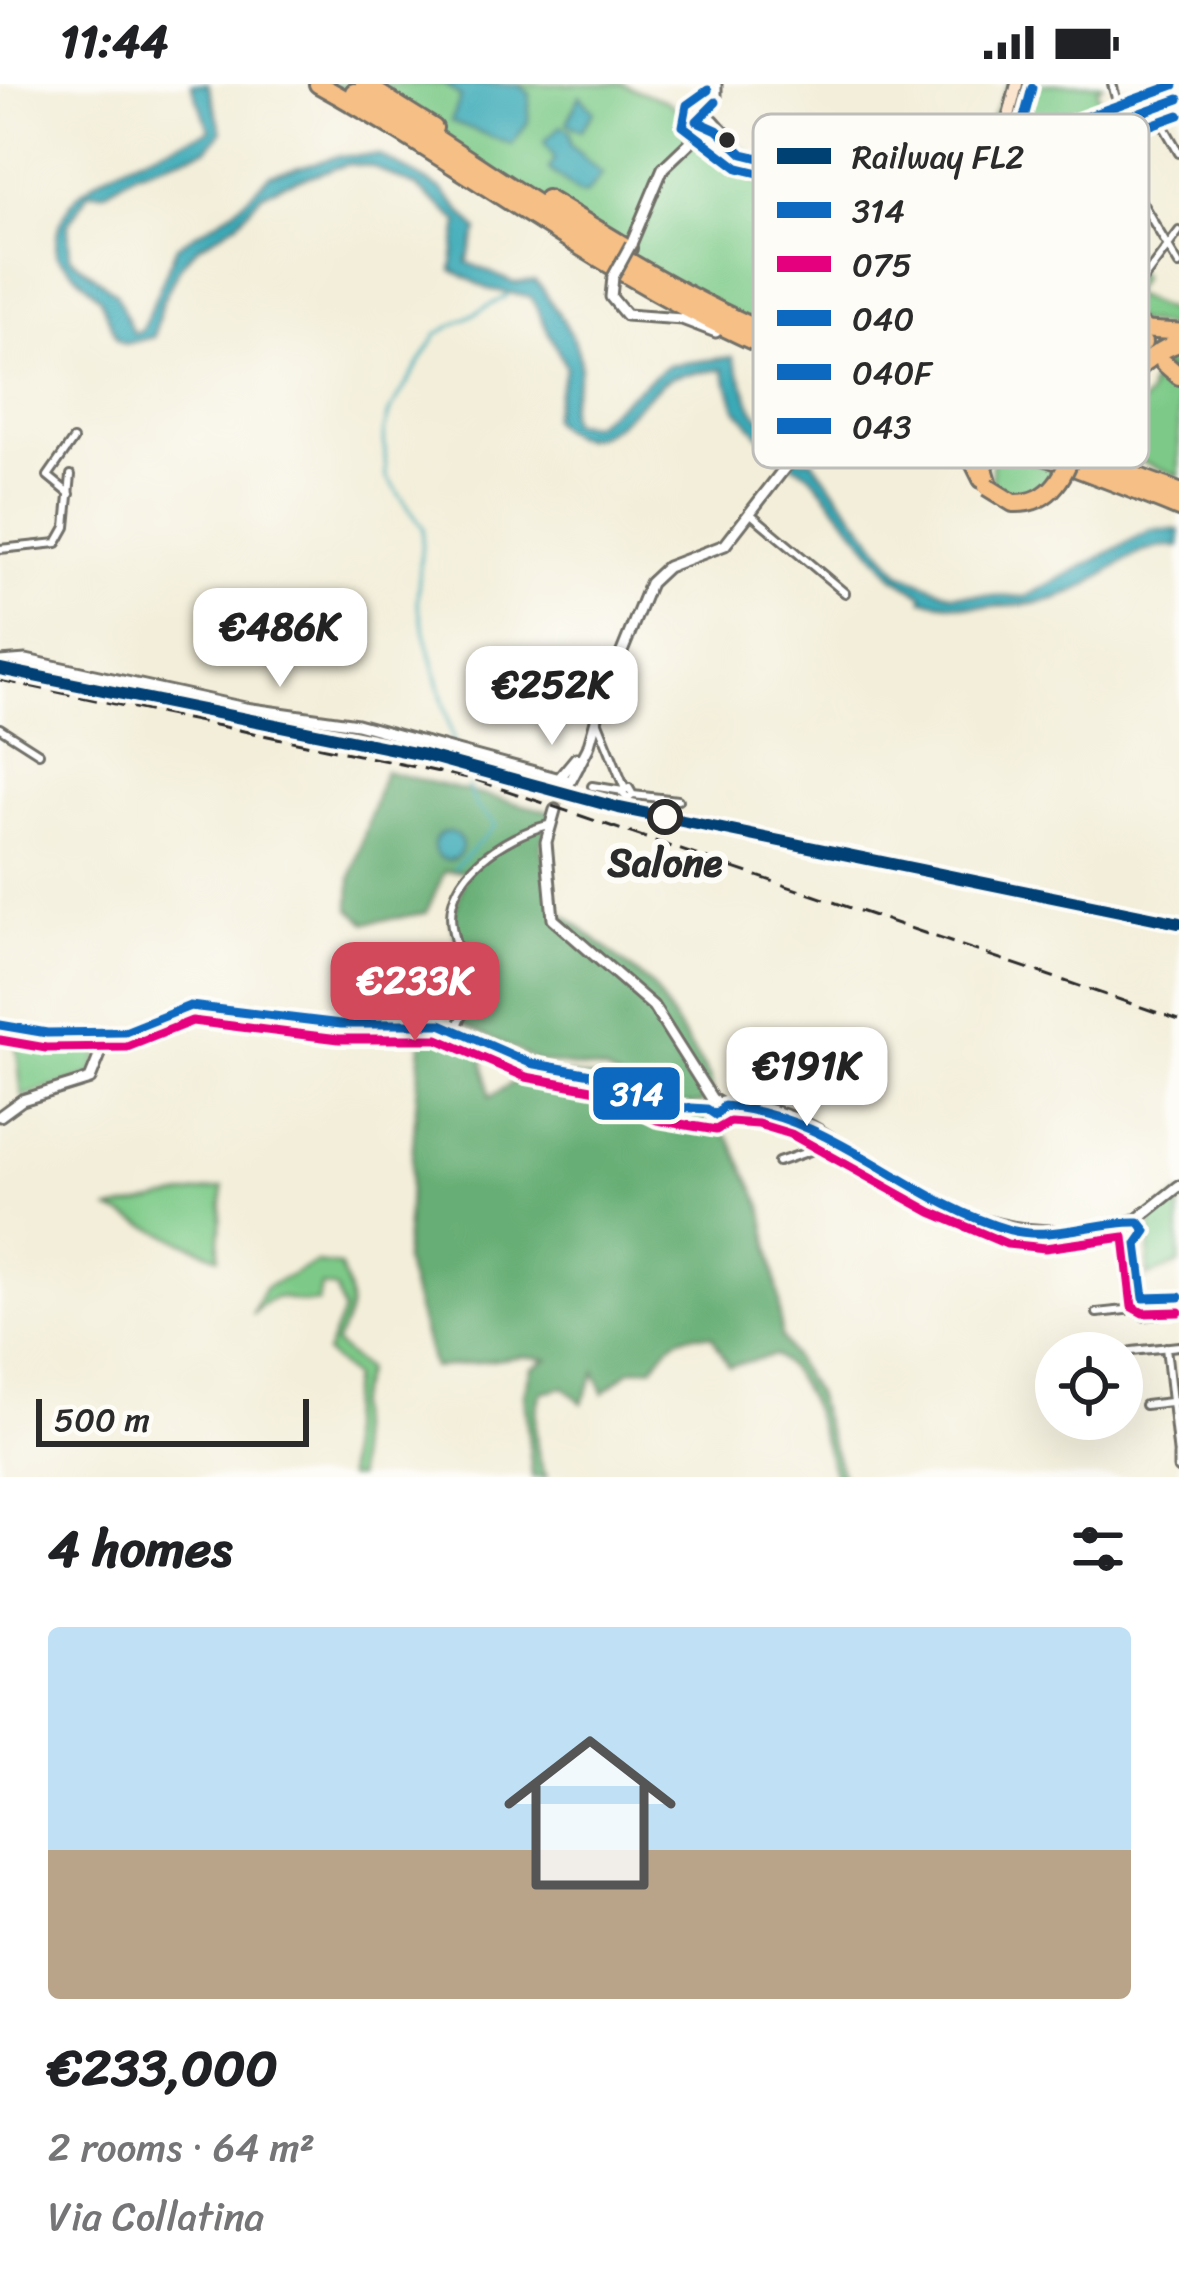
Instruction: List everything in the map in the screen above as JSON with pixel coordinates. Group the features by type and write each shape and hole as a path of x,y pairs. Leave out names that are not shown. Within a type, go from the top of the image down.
{"highway":[{"path":"322,84 467,164"},
{"path":"322,84 633,279 753,340"},
{"path":"340,84 637,273 753,332"},
{"path":"349,84 583,235 753,325"},
{"path":"364,84 667,272 753,316"},
{"path":"493,165 583,235"},
{"path":"687,294 753,321"},
{"path":"1149,328 1179,337"},
{"path":"1149,355 1179,337"},
{"path":"1151,353 1179,378"},
{"path":"977,468 988,486 1013,503 1044,496 1065,468"},
{"path":"986,468 988,486"},
{"path":"1071,468 1177,497"},
{"path":"1093,468 1177,497"},
{"path":"1103,468 1177,497"},
{"path":"1103,468 1177,497"},
{"path":"1110,468 1177,497"}],"main road":[{"path":"1016,114 1020,84"}],"street":[{"path":"716,84 709,122 664,167 613,277 611,297 626,315 695,323 753,350"},
{"path":"1112,84 1121,114"},
{"path":"1136,114 1179,99"},
{"path":"1153,108 1179,153"},
{"path":"709,122 743,154 753,156"},
{"path":"1149,215 1179,265"},
{"path":"1149,269 1179,231"},
{"path":"70,494 47,476 73,440"},
{"path":"0,662 28,660 245,708 357,724 562,780 592,735 650,583 669,566 719,550 787,468"},
{"path":"0,549 57,543 66,527 71,475"},
{"path":"751,514 845,592"},
{"path":"596,716 624,790"},
{"path":"0,728 39,753"},
{"path":"592,735 604,741"},
{"path":"592,786 678,800"},
{"path":"555,810 548,825 547,879 553,919 653,1006 710,1104"},
{"path":"457,1027 469,993 451,920 468,872 489,853 548,825"},
{"path":"0,1025 47,1033 109,1032 136,1029 172,1009 190,1006 340,1024 415,1022 457,1027 530,1063 602,1076 678,1110 710,1104 778,1109 926,1193 1008,1229 1050,1234 1110,1222 1131,1225 1145,1236 1135,1245"},
{"path":"0,1116 22,1100 90,1079 109,1032"},
{"path":"778,1162 825,1146 840,1155 852,1150"},
{"path":"1131,1225 1179,1186"},
{"path":"1131,1225 1142,1305"},
{"path":"1097,1313 1179,1298"},
{"path":"1142,1305 1179,1312"},
{"path":"1143,1350 1179,1346"},
{"path":"1166,1347 1179,1468"},
{"path":"1144,1405 1175,1401"}],"green space":[{"path":"312,84 621,84 667,101 686,116 707,114 708,124 753,156 753,329"},
{"path":"1008,84 1014,84 1011,114 994,114"},
{"path":"1023,84 1103,84 1097,90 1106,114 1082,114 1080,109 1076,114 1016,114"},
{"path":"1149,302 1179,315 1179,328 1149,324"},
{"path":"1179,347 1179,373 1161,366 1179,384 1179,476 1149,465 1149,392 1156,362"},
{"path":"992,468 1058,471 1049,486 1018,498 992,485"},
{"path":"384,771 552,812 541,845 557,909 652,986 709,1076 713,1090 701,1104 664,1105 605,1071 539,1062 463,1023 472,983 451,922 467,872 445,871 426,913 366,923 350,909 351,878"},
{"path":"3,1029 103,1036 93,1074 22,1097 16,1043"},
{"path":"422,1030 458,1033 481,1049 490,1097 520,1078 569,1075 598,1079 658,1108 710,1117 731,1141 762,1206 779,1297 781,1337 815,1394 843,1477 835,1477 798,1380 775,1355 729,1366 712,1336 692,1335 677,1339 653,1367 630,1370 603,1393 595,1372 582,1403 564,1387 542,1392 536,1435 547,1477 532,1477 524,1394 531,1368 548,1359 524,1356 433,1368 404,1261"},
{"path":"223,1187 218,1257 110,1210"},
{"path":"1179,1194 1179,1264 1147,1277 1152,1218"},
{"path":"316,1263 339,1266 350,1305 335,1344 365,1370 354,1407 357,1477 347,1477 346,1418 352,1377 326,1353 343,1312 336,1289 321,1286 318,1302 271,1299 252,1315 264,1288"}],"water":[{"path":"191,84 208,84 222,132 207,149 136,172 105,192 89,192 68,224 70,257 116,293 133,333 142,330 177,246 234,210 270,175 339,156 379,155 441,189 478,230 467,262 514,283 535,281 543,289 572,336 579,357 570,422 593,424 668,365 733,357 753,408 753,428 736,408 723,369 667,380 597,436 567,433 551,419 566,367 531,297 488,289 452,270 459,222 417,187 370,166 348,164 262,194 238,222 198,247 180,266 162,302 154,337 125,344 117,339 100,298 57,256 58,229 69,206 110,172 210,130"},
{"path":"444,84 518,84 530,94 528,122 512,145 451,121 461,97"},
{"path":"580,96 594,111 581,131 567,123"},
{"path":"561,126 569,130 571,146 602,174 587,193 580,194 549,169 555,159 544,142"},
{"path":"799,468 818,468 900,573 951,594 1025,597 1151,530 1179,530 1179,547 1149,550 1071,593 1035,603 979,606 923,600 923,595 894,577 809,473"},
{"path":"448,832 458,836 462,846 458,856 448,860 438,856 434,846 438,836"}],"waterway":[{"path":"454,744 417,602 423,528 386,476 384,431 389,413 437,334 507,296"},
{"path":"455,868 496,825 476,806 468,787"}],"tunnel":[{"path":"555,810 567,788"}],"railway":[{"path":"0,680 473,779 1179,1020"}],"rail line":[{"name":"FL2","path":"0,669 424,755 619,808 1179,923"}],"transit line":[{"name":"043","path":"1094,114 1174,85"},
{"name":"043","path":"1025,114 1032,88"},
{"name":"040F","path":"708,90 687,105 683,126 738,168 753,172"},
{"name":"040","path":"1137,114 1179,99"},
{"name":"040","path":"716,102 697,121 753,156"},
{"name":"040F","path":"1149,126 1179,115"},
{"name":"314","path":"0,1025 47,1033 125,1032 190,1006 341,1024 441,1024 530,1063 602,1076 661,1106 707,1109 716,1115 724,1106 801,1125 937,1200 1010,1230 1042,1233 1139,1222 1146,1231 1137,1244 1144,1298 1179,1297"},
{"name":"075","path":"0,1040 46,1048 127,1047 192,1021 339,1039 438,1039 526,1077 597,1090 657,1120 716,1130 730,1122 758,1124 791,1134 931,1212 1007,1244 1045,1248 1124,1237 1132,1307 1143,1313 1179,1312"}],"place":[{"name":"Salone","path":"665,817"}]}
